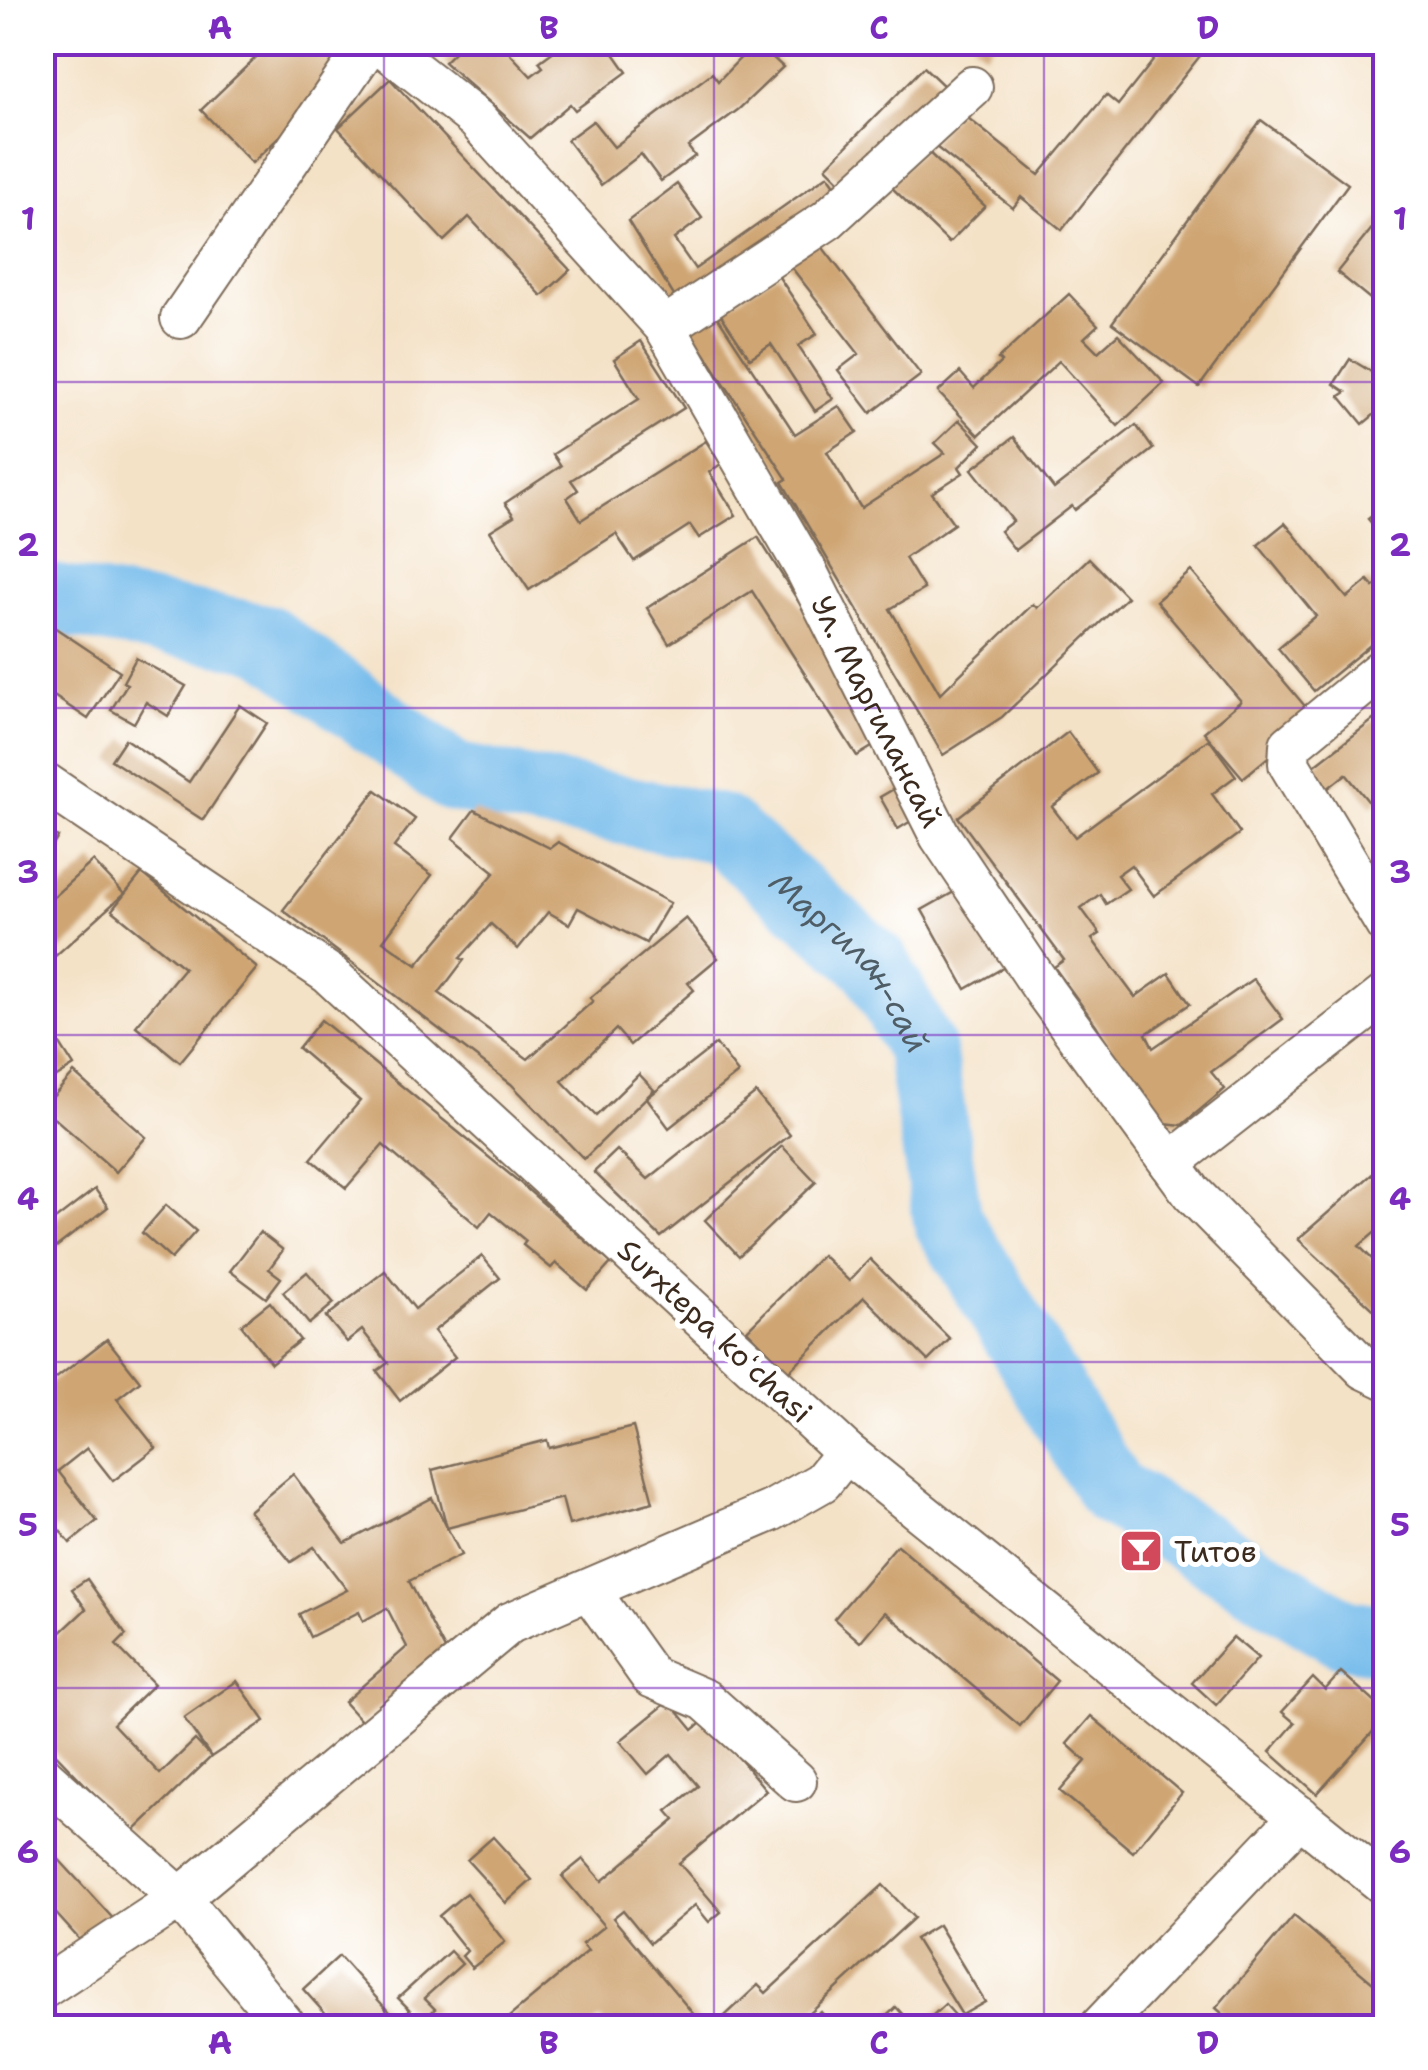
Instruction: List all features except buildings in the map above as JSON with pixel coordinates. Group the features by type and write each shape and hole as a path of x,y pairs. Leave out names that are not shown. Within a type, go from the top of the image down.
{"street":[{"path":"181,318 374,42"},
{"name":"Ул. Маргилансай","path":"374,42 476,120 665,327 805,568 940,836 1044,992 1192,1193 1352,1355 1386,1379"},
{"path":"665,327 827,220 972,88"},
{"path":"1386,666 1290,745 1289,764 1386,925"},
{"name":"Surxtepa koʻchasi","path":"42,782 329,974 846,1452 1386,1886"},
{"path":"1170,1163 1386,994"},
{"path":"42,1989 180,1898 510,1624 771,1511 822,1482 846,1452"},
{"path":"589,1590 650,1677 705,1700 796,1782"},
{"path":"42,1775 180,1898 287,2028"},
{"path":"1099,2028 1300,1816"}],"waterway":[{"name":"Маргилан-сай","path":"42,597 265,639 453,777 721,829 876,965 921,1050 948,1221 1111,1491 1343,1633 1386,1640"}],"place":[{"name":"Титов","path":"1141,1551"}]}
